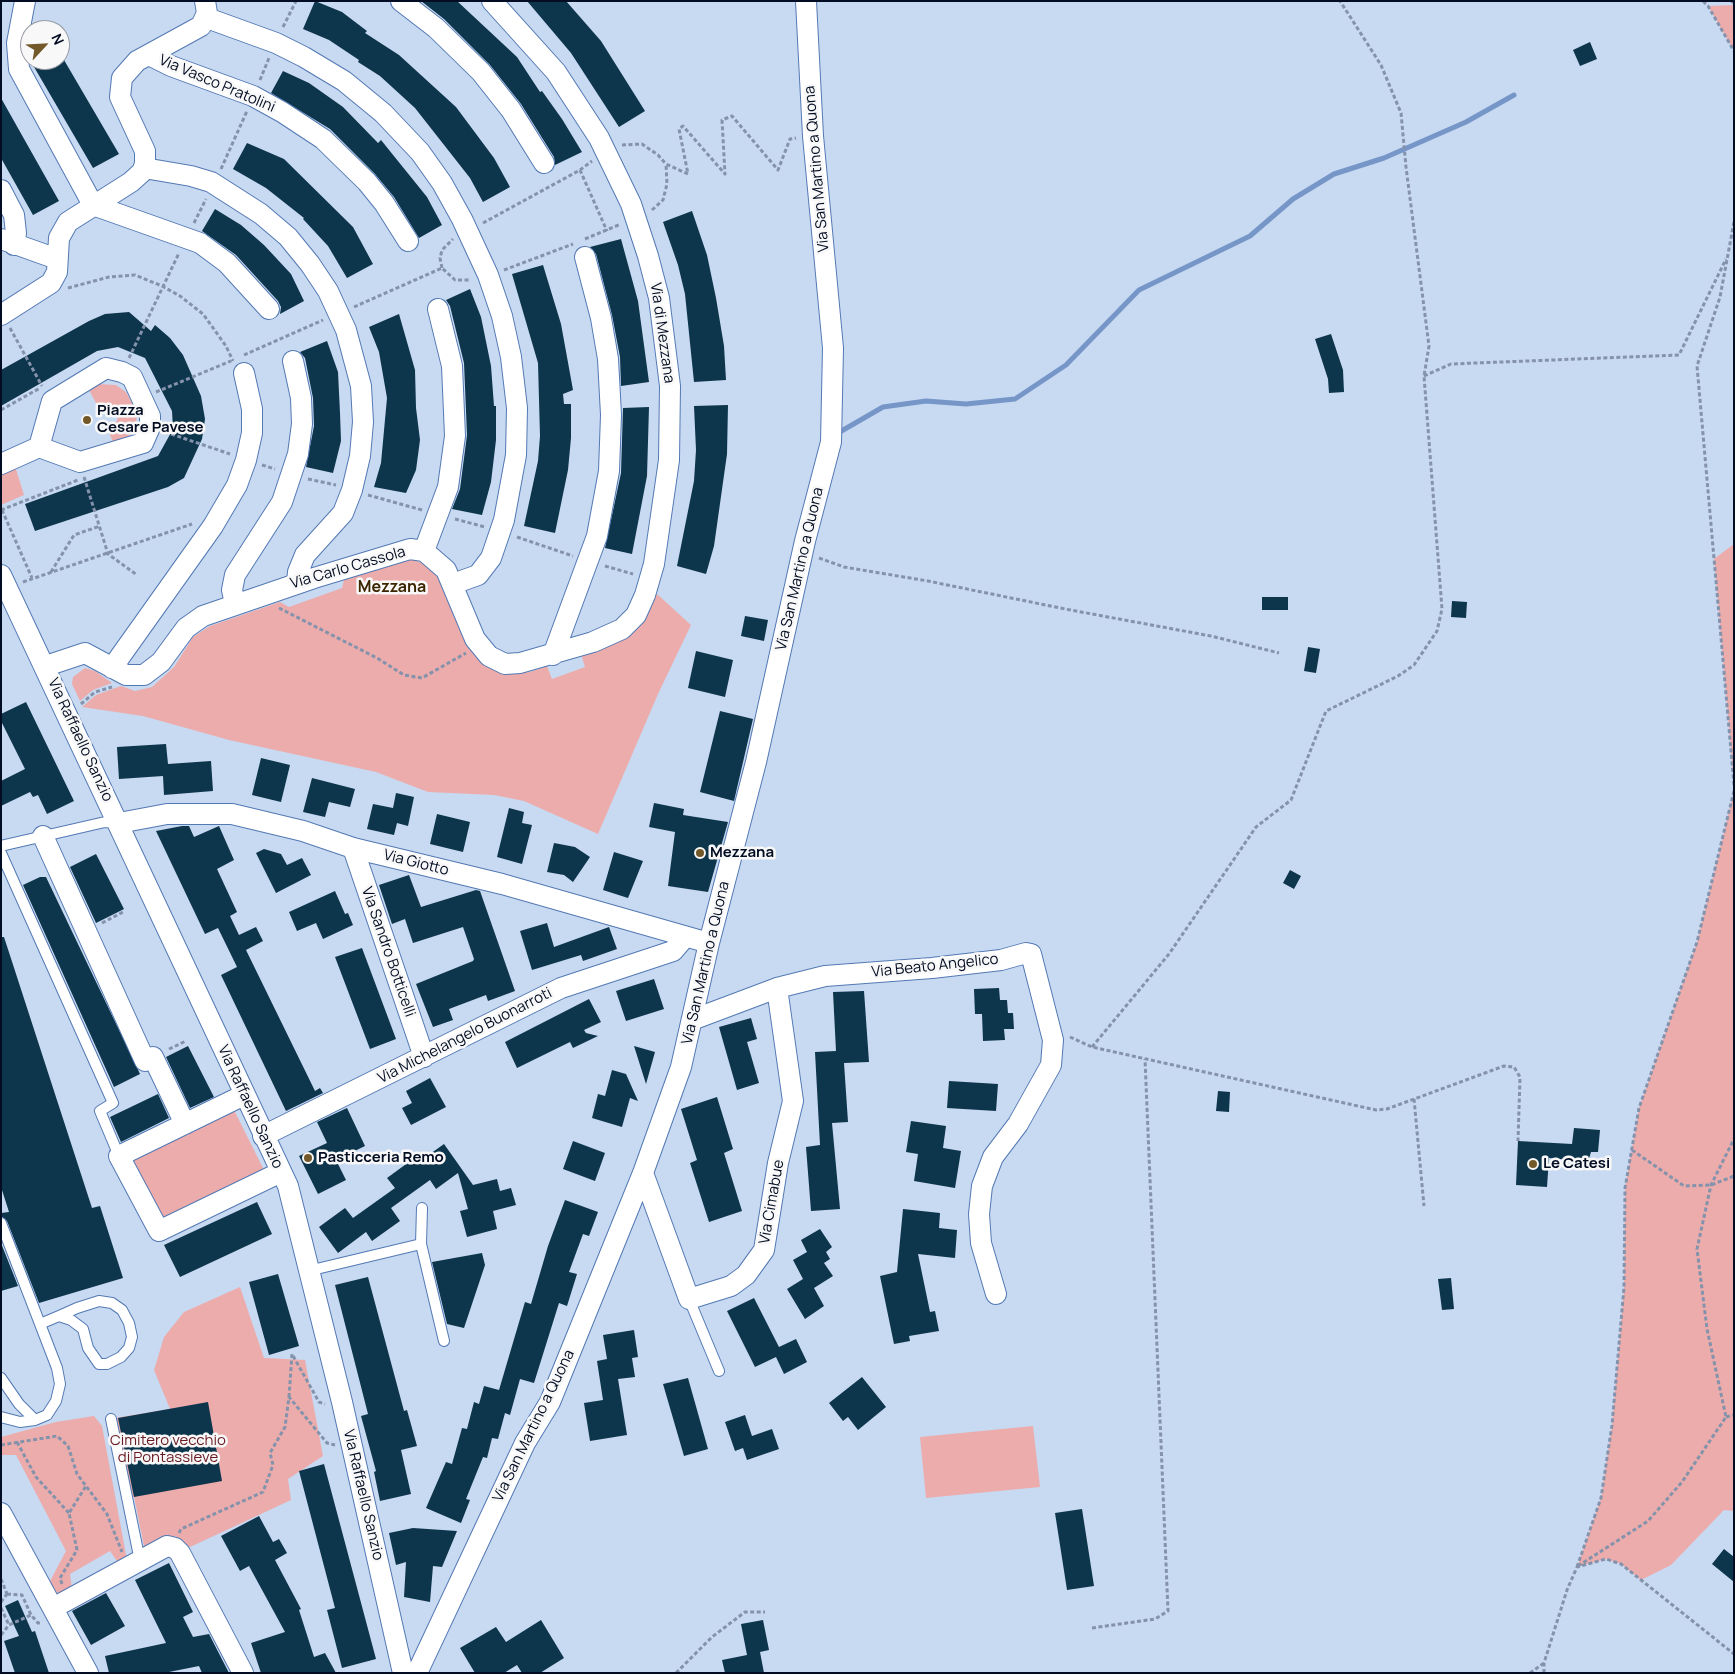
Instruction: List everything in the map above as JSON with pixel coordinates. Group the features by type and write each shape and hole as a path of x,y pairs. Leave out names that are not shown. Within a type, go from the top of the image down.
{"street":[{"path":"25,1 17,43 19,69 93,205 172,231 200,243 227,263 269,309"},
{"path":"401,1 436,28 478,68 511,110 544,162"},
{"name":"Via di Mezzana","path":"492,1 556,72 585,114 607,151 636,218 659,298 669,364 670,440 660,533 648,587 639,610 630,622 601,639 553,655"},
{"name":"Via San Martino a Quona","path":"417,1673 525,1443 550,1402 643,1173 681,1067 692,1020 693,946 756,762 802,552 831,442 833,348 813,136 806,1"},
{"path":"1,315 51,283 57,272 58,242 63,228 73,217 135,179 144,168 145,156 143,145 124,107 120,88 122,78 129,68 198,28 206,10 286,47 334,74 363,96 395,125 424,158 449,195 468,231 488,276 508,336 517,408 514,468 501,532 494,553 485,568 468,580 453,584"},
{"name":"Via Vasco Pratolini","path":"149,55 171,66 253,96 282,112 323,140 367,182 384,203 408,241"},
{"path":"144,168 191,176 211,182 254,208 281,231 304,257 324,284 339,313 356,361 362,403 361,447 352,490 339,519 302,561 297,583"},
{"path":"1,190 14,215 16,228 7,242 57,259"},
{"path":"553,655 590,561 606,496 611,415 610,379 602,323 585,257"},
{"path":"424,551 448,486 452,466 456,408 451,356 438,309"},
{"path":"235,604 232,590 235,575 278,510 298,454 302,418 300,388 293,360"},
{"path":"113,677 221,514 237,485 251,438 252,416 237,367"},
{"path":"1,464 39,448 86,471 143,443 162,430 150,416 154,393 132,377 106,368 48,390 39,448"},
{"name":"Via Carlo Cassola","path":"46,666 76,654 86,653 113,677 131,677 148,673 161,662 191,624 210,612 406,550 424,551 439,562 453,584 464,617 475,639 492,658 505,664 515,664 553,655"},
{"name":"Via Raffaello Sanzio","path":"1,575 46,666 263,1136 288,1186 342,1402 403,1673"},
{"name":"Via Giotto","path":"119,823 167,814 232,814 304,831 353,848 502,884 693,946"},
{"path":"43,836 145,1061 153,1057 185,1124"},
{"name":"Via Sandro Botticelli","path":"353,848 424,1057"},
{"name":"Via Michelangelo Buonarroti","path":"263,1136 561,988 693,946"},
{"name":"Via Beato Angelico","path":"692,1020 777,988 825,976 932,968 1001,960 1026,953 1031,954 1053,1040 1051,1065 1018,1124 993,1157 982,1186 979,1214 980,1243 996,1294"},
{"name":"Via Cimabue","path":"689,1299 731,1286 746,1275 764,1250 778,1163 792,1100 777,988"},
{"path":"244,1094 120,1156 159,1231 281,1172"},
{"path":"643,1173 689,1299"},
{"path":"1,1513 88,1673"},
{"path":"53,1607 167,1546 175,1548 180,1553 243,1673"}],"lane":[{"path":"1,846 105,822 119,823"},
{"path":"1,853 113,1103 100,1111 120,1156"},
{"path":"422,1208 421,1244 444,1341"},
{"path":"1,1223 57,1368 60,1384 56,1401 47,1415 35,1420 20,1422 1,1417"},
{"path":"308,1271 421,1244"},
{"path":"689,1299 719,1372"},
{"path":"40,1324 59,1316 99,1301 112,1302 122,1310 129,1323 132,1337 129,1348 120,1357 107,1364 99,1364 88,1348 83,1329 71,1320 59,1316"},
{"path":"2,1378 19,1404 35,1420"},
{"path":"111,1419 134,1564"}],"path":[{"path":"1092,1047 1168,954 1256,827 1292,800 1326,711 1398,676 1414,665 1437,631 1442,609 1424,376 1429,346 1404,156 1401,113 1381,65 1340,1"},
{"path":"1703,1 1708,6 1734,51"},
{"path":"666,164 667,184 662,200 653,209 636,218 607,231 488,276 471,280 455,280 442,268 440,258 445,245 580,170 607,151 627,143 642,144 658,155 666,164 688,174 679,129 683,126 725,174 722,120 732,116 778,170 790,138 813,136"},
{"path":"580,170 607,231"},
{"path":"1734,222 1720,297 1697,366 1734,785"},
{"path":"1424,376 1451,364 1679,355 1728,255"},
{"path":"154,393 237,367 339,313 442,268"},
{"path":"64,289 108,277 135,275 162,286 180,296 203,314 220,337 237,367"},
{"path":"1,315 48,390 1,410"},
{"path":"124,354 137,360"},
{"path":"162,430 292,475 501,532 642,576"},
{"path":"32,578 2,510 86,471 108,554 137,575"},
{"path":"23,582 108,554 194,522"},
{"path":"51,573 74,535 100,526"},
{"path":"802,552 844,567 928,581 1211,636 1279,653"},
{"path":"278,608 376,658 404,676 422,678 469,650"},
{"path":"78,706 113,677"},
{"path":"1544,1673 1544,1663 1567,1590 1578,1567 1601,1498 1612,1425 1624,1288 1625,1188 1639,1108 1697,942 1734,791"},
{"path":"86,931 126,911"},
{"path":"1049,1024 1092,1047 1376,1110 1387,1109 1504,1066 1514,1067 1520,1077 1518,1141"},
{"path":"1092,1628 1155,1620 1168,1611 1145,1059"},
{"path":"1414,1099 1424,1206"},
{"path":"1726,1417 1707,1329 1697,1249 1711,1185 1734,1139"},
{"path":"1632,1150 1684,1186 1711,1185 1734,1176"},
{"path":"175,1548 180,1529 264,1492 273,1465 270,1453 285,1427 292,1354 319,1402 328,1404"},
{"path":"289,1397 327,1443 338,1446"},
{"path":"1578,1567 1648,1521 1682,1482 1726,1417 1734,1415"},
{"path":"1,1445 57,1436 68,1446 77,1474 107,1514 134,1564"},
{"path":"7,1594 22,1595 31,1615 38,1623 53,1607 60,1578 77,1550 68,1513 36,1477 17,1442"},
{"path":"68,1513 86,1486"},
{"path":"1578,1567 1606,1559 1621,1564 1734,1654"},
{"path":"1,1579 7,1594"},
{"path":"1,1602 7,1594"},
{"path":"1,1608 8,1625"},
{"path":"676,1673 712,1637 745,1612 765,1612"},
{"path":"1,1635 8,1625 31,1615"},
{"path":"1530,1673 1544,1663"}],"green space":[{"path":"1734,5 1734,51 1708,6"},
{"path":"98,384 116,385 126,392 137,412 136,424 132,433 115,447 108,430 117,421 118,415 115,408 110,404 96,403 87,386"},
{"path":"15,466 24,495 1,505 1,472"},
{"path":"1734,544 1734,785 1714,559"},
{"path":"408,558 429,565 438,573 465,642 475,656 492,668 517,673 530,672 547,666 552,679 585,667 581,654 627,637 639,627 657,594 691,625 658,694 598,834 524,801 494,795 428,792 376,772 229,740 143,716 82,707 96,695 121,686 135,691 152,687 174,667 193,637 210,626 280,602 289,607 342,588 345,576"},
{"path":"85,668 95,671 112,683 93,690 80,701 72,684 73,677"},
{"path":"1734,791 1734,1511 1724,1510 1671,1565 1641,1580 1621,1564 1606,1559 1577,1567 1601,1498 1612,1425 1624,1288 1625,1188 1639,1108 1697,942"},
{"path":"233,1108 265,1172 160,1222 130,1157"},
{"path":"240,1287 264,1358 305,1360 323,1456 288,1479 291,1500 190,1547 175,1536 145,1551 134,1497 129,1498 115,1418 170,1409 154,1370 164,1337 184,1312"},
{"path":"94,1416 102,1426 127,1560 119,1564 110,1551 70,1574 72,1589 60,1596 49,1583 66,1551 16,1455 1,1455 1,1437 56,1422"},
{"path":"1033,1426 1040,1487 926,1498 920,1437"}],"building":[{"path":"315,1 342,12 367,31 365,33 399,55 456,107 494,158 510,187 483,202 470,178 415,108 380,76 358,62 359,60 329,40 303,29"},
{"path":"421,1 457,1 517,57 540,92 542,91 562,119 582,152 555,165 554,157 521,104 490,65 444,19"},
{"path":"527,1 566,1 601,41 645,111 619,127 571,53"},
{"path":"1590,42 1597,59 1580,66 1573,50"},
{"path":"36,70 70,70 119,154 93,168"},
{"path":"283,71 309,83 343,107 378,143 381,140 427,197 442,225 419,238 394,197 375,174 330,129 271,93"},
{"path":"1,98 59,201 33,215 1,158"},
{"path":"247,143 284,159 353,227 373,264 347,278 328,246 304,218 266,188 233,169"},
{"path":"215,209 241,225 264,245 291,274 304,301 280,314 281,307 278,301 236,255 202,231"},
{"path":"692,211 707,255 716,298 724,346 726,380 694,382 685,294 678,265 663,222"},
{"path":"621,239 638,301 649,382 621,386 620,357 612,315 596,254 590,247"},
{"path":"543,265 561,324 573,390 563,394 564,404 571,404 571,438 568,470 555,533 524,526 538,461 540,436 538,363 512,274"},
{"path":"470,289 481,317 491,366 494,406 496,406 496,440 491,482 482,515 452,509 460,489 467,435 464,363 450,306 446,300"},
{"path":"129,312 151,331 155,325 170,338 183,355 201,396 205,419 202,439 184,478 168,487 35,531 25,504 158,456 173,429 172,411 145,358 118,347 97,351 1,406 1,370 89,321 105,314"},
{"path":"399,314 415,370 416,408 420,440 416,470 406,493 374,487 381,463 387,398 379,352 369,327"},
{"path":"1331,334 1343,370 1344,392 1329,393 1328,379 1315,339"},
{"path":"327,341 338,372 340,413 341,441 333,473 306,467 314,426 313,398 305,358 300,352"},
{"path":"728,405 727,454 714,546 706,574 677,566 694,481 696,450 694,406"},
{"path":"649,407 647,476 632,554 605,548 621,473 623,408"},
{"path":"1262,597 1288,597 1288,610 1262,610"},
{"path":"1452,601 1467,602 1466,618 1451,617"},
{"path":"745,616 768,620 764,641 741,636"},
{"path":"1308,647 1320,649 1316,673 1304,671"},
{"path":"696,651 733,660 725,697 688,688"},
{"path":"26,702 74,801 47,814 38,795 33,797 30,792 1,806 1,781 25,769 1,721 1,714"},
{"path":"720,711 753,719 734,801 700,792"},
{"path":"166,744 168,764 211,761 213,791 164,795 163,776 119,779 117,747"},
{"path":"261,758 290,765 281,802 252,795"},
{"path":"312,778 355,789 350,807 329,802 325,817 303,812"},
{"path":"396,793 414,797 408,826 397,823 394,835 367,829 373,804 393,808"},
{"name":"Mezzana","path":"654,803 684,809 683,815 728,822 708,892 668,886 675,832 649,827"},
{"path":"509,808 524,812 522,823 532,825 522,864 497,857"},
{"path":"437,814 470,822 463,852 430,844"},
{"path":"189,826 194,837 219,826 234,860 217,869 237,912 230,916 239,935 256,927 263,941 246,950 315,1091 320,1088 323,1093 286,1111 221,975 237,967 218,928 205,934 156,831"},
{"path":"554,843 575,847 590,857 573,882 564,875 547,872"},
{"path":"264,849 281,854 287,865 302,858 311,875 276,893 256,853"},
{"path":"614,852 643,861 628,898 603,890"},
{"path":"96,854 124,909 96,923 70,867"},
{"path":"1290,870 1301,876 1294,889 1283,883"},
{"path":"409,875 421,907 476,890 480,891 515,991 488,1001 486,995 449,1009 453,1020 433,1027 416,984 474,959 463,927 413,943 405,919 392,924 379,885"},
{"path":"40,877 46,877 140,1074 114,1087 23,885"},
{"path":"335,891 345,914 348,913 353,925 323,939 316,923 297,931 289,912"},
{"path":"547,923 554,947 609,927 617,949 583,961 581,955 532,970 520,931"},
{"path":"1,937 4,937 92,1208 100,1206 123,1278 39,1303 7,1221 1,1216 1,1213 9,1212 1,1187"},
{"path":"362,948 396,1039 370,1049 335,957"},
{"path":"654,979 664,1009 626,1021 616,991"},
{"path":"999,988 1000,1000 1007,1000 1008,1013 1013,1013 1014,1029 1004,1029 1005,1040 983,1041 982,1014 975,1014 974,989"},
{"path":"864,991 869,1062 844,1063 848,1122 832,1123 840,1209 811,1211 806,1147 820,1145 815,1052 836,1051 833,992"},
{"path":"589,999 601,1022 584,1030 586,1033 598,1036 573,1048 570,1042 517,1068 505,1042"},
{"path":"751,1018 757,1039 747,1042 759,1083 737,1090 719,1027"},
{"path":"188,1046 214,1097 190,1108 166,1057"},
{"path":"634,1046 655,1052 646,1084"},
{"path":"612,1070 626,1074 638,1101 630,1098 622,1127 592,1118 598,1094 605,1096"},
{"path":"430,1078 446,1107 411,1125 402,1108 412,1103 406,1091"},
{"path":"949,1081 998,1084 996,1111 947,1108"},
{"path":"1218,1091 1230,1092 1229,1112 1216,1111"},
{"path":"158,1094 169,1118 121,1142 110,1117"},
{"path":"717,1097 733,1149 724,1153 742,1211 709,1222 690,1163 697,1160 681,1109"},
{"path":"347,1108 365,1146 336,1160 346,1180 318,1194 299,1156 327,1143 317,1122"},
{"path":"911,1121 946,1126 943,1148 961,1151 955,1188 914,1181 918,1154 906,1152"},
{"path":"1574,1128 1600,1130 1598,1152 1591,1152 1588,1162 1549,1158 1547,1187 1516,1185 1518,1141 1572,1144"},
{"path":"573,1141 605,1153 595,1181 563,1169"},
{"path":"444,1144 473,1185 497,1179 500,1191 511,1188 516,1205 493,1211 497,1229 467,1237 460,1211 468,1209 458,1173 436,1189 430,1180 391,1208 400,1221 372,1241 366,1232 338,1253 319,1227 345,1208 353,1218 395,1188 387,1178 413,1159 416,1164"},
{"path":"565,1200 598,1212 589,1236 583,1234 569,1272 577,1274 567,1306 559,1303 534,1383 520,1379 510,1415 505,1413 498,1439 492,1438 487,1458 483,1457 466,1499 470,1500 461,1523 426,1508 446,1462 452,1464 462,1428 467,1429 474,1402 479,1404 484,1386 499,1390 525,1302 531,1304 548,1246"},
{"path":"257,1202 272,1234 180,1277 164,1245"},
{"path":"903,1209 940,1213 939,1228 957,1230 955,1258 918,1254 930,1312 935,1311 939,1331 909,1336 910,1341 894,1344 880,1276 897,1272"},
{"path":"820,1229 832,1247 826,1252 830,1259 824,1263 833,1276 814,1288 824,1306 805,1319 787,1289 803,1279 793,1260 807,1252 801,1240"},
{"path":"1,1243 18,1286 1,1291"},
{"path":"482,1253 485,1265 464,1328 447,1324 432,1262"},
{"path":"278,1274 299,1346 269,1355 249,1282"},
{"path":"368,1277 404,1411 407,1410 417,1446 401,1450 411,1494 380,1501 374,1472 376,1471 361,1416 368,1414 335,1285"},
{"path":"1451,1278 1454,1309 1442,1310 1438,1279"},
{"path":"754,1298 779,1347 796,1339 807,1362 784,1374 776,1357 755,1367 727,1311"},
{"path":"634,1330 638,1357 632,1358 635,1377 618,1379 627,1435 590,1441 584,1403 603,1400 597,1361 607,1359 603,1335"},
{"path":"862,1377 886,1407 858,1430 848,1417 843,1421 829,1403"},
{"path":"688,1378 708,1449 684,1456 663,1384"},
{"name":"Cimitero vecchio di Pontassieve","path":"208,1402 222,1481 134,1497 118,1418"},
{"path":"745,1415 752,1436 772,1429 779,1449 747,1460 743,1448 735,1451 725,1422"},
{"path":"324,1464 376,1659 342,1668 327,1610 335,1608 299,1471"},
{"path":"1082,1509 1094,1586 1067,1590 1055,1513"},
{"path":"259,1516 273,1542 279,1539 287,1553 275,1560 301,1609 299,1610 314,1657 325,1653 336,1673 261,1673 251,1643 285,1632 249,1566 240,1571 221,1536"},
{"path":"413,1528 457,1531 442,1567 433,1566 430,1602 404,1597 406,1562 396,1565 389,1533"},
{"path":"1724,1549 1734,1557 1734,1582 1712,1564"},
{"path":"169,1563 193,1612 183,1617 193,1637 209,1634 229,1673 202,1673 199,1666 164,1673 109,1673 105,1656 166,1643 135,1580"},
{"path":"106,1593 125,1626 91,1645 72,1611"},
{"path":"18,1600 32,1632 35,1631 49,1673 15,1673 4,1641 19,1636 5,1606"},
{"path":"541,1620 564,1658 540,1673 522,1673 517,1665 504,1673 475,1673 460,1648 496,1627 506,1642"},
{"path":"763,1620 769,1650 760,1652 764,1673 725,1673 722,1660 747,1655 741,1624"}],"waterway":[{"path":"838,433 883,407 926,401 966,404 1015,399 1066,365 1139,290 1250,236 1293,199 1334,174 1384,158 1466,122 1514,95"}],"place":[{"name":"Piazza Cesare Pavese","path":"87,420"},
{"name":"Mezzana","path":"700,853"},
{"name":"Pasticceria Remo","path":"308,1158"},
{"name":"Le Catesi","path":"1533,1164"}],"district":[{"name":"Mezzana","path":"392,588"}]}
